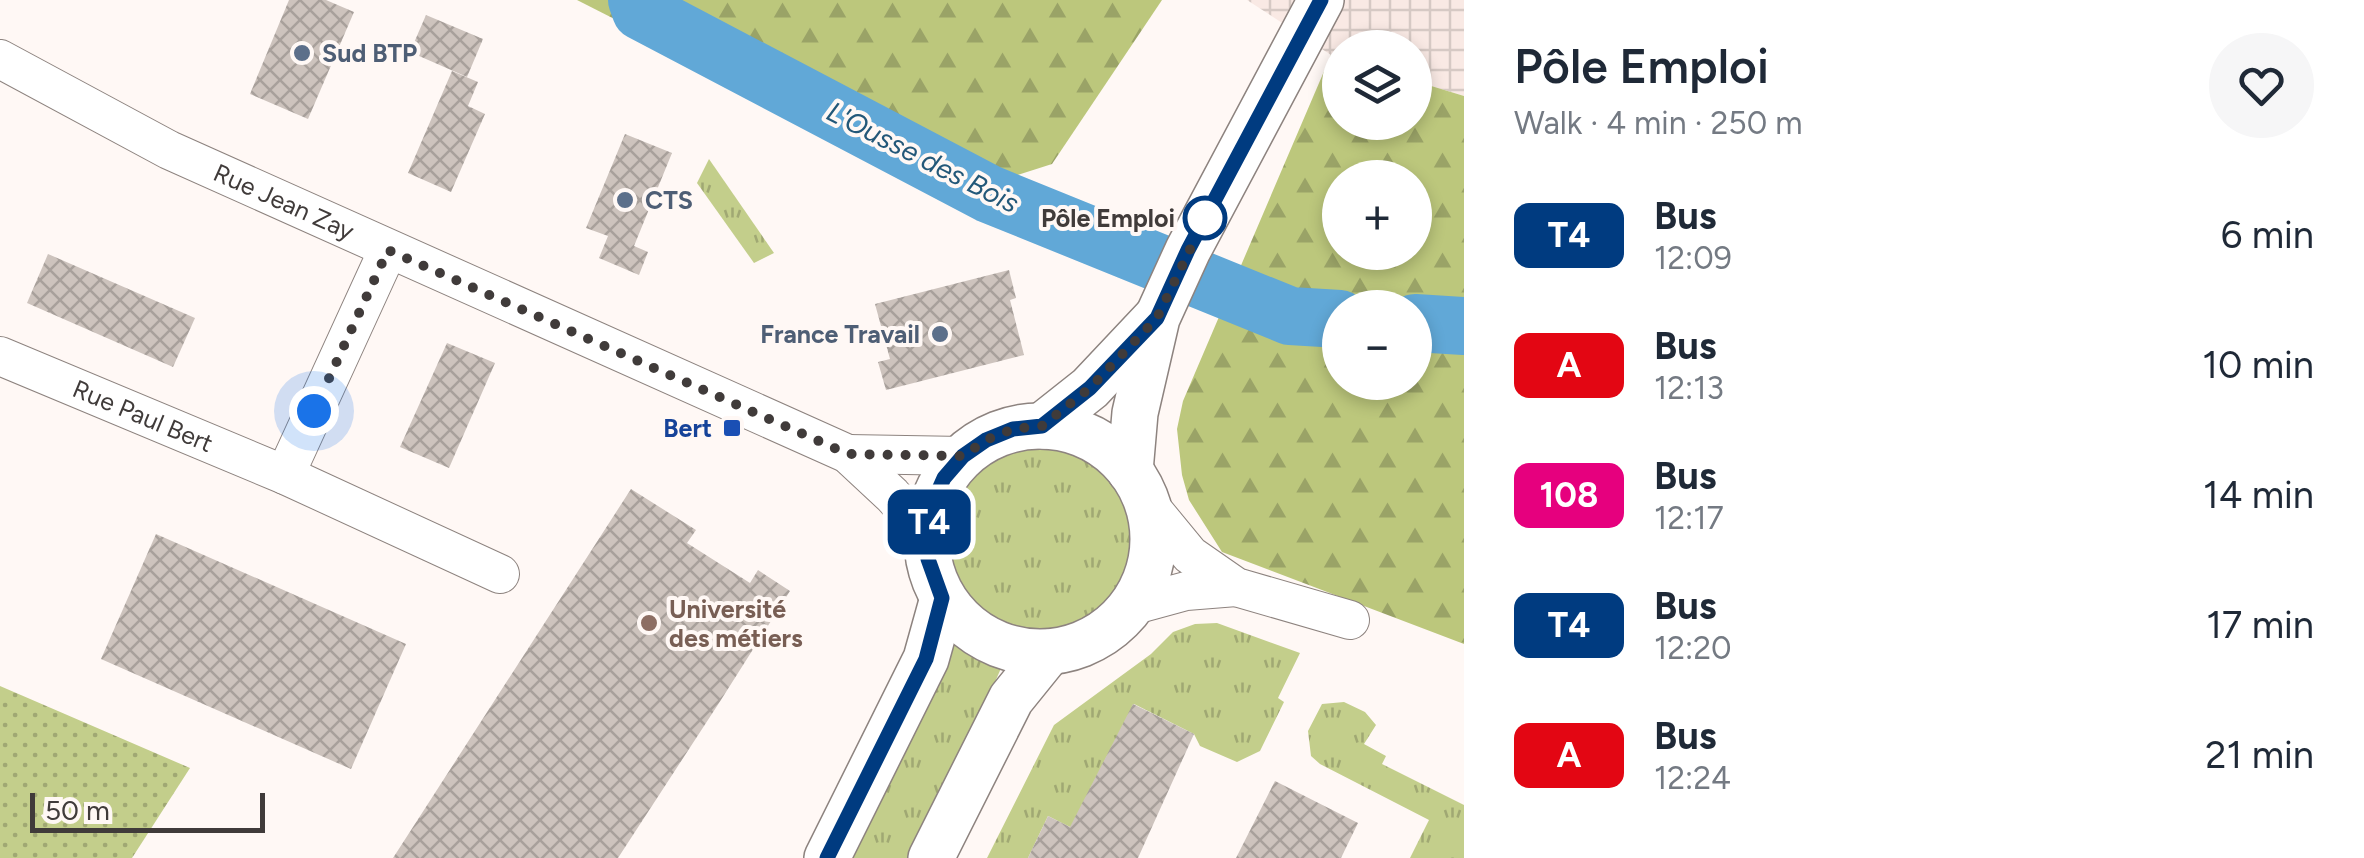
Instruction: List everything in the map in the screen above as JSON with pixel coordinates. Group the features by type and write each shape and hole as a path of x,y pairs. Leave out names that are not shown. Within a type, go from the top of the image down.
{"street":[{"path":"1322,0 1188,250 1162,307 1134,413 1139,487 1154,539 1148,574 1132,606 1109,629 1080,645 1049,652 1018,650 988,640 962,622 942,598 931,569 926,534 944,478 963,456 986,440 1013,429 1042,426 1076,432 1106,447 1139,487 1190,555 1236,587 1350,620"},
{"name":"Rue Jean Zay","path":"0,59 170,150 848,454 926,534"},
{"path":"285,475 388,250"},
{"path":"1042,426 1090,388 1162,307"},
{"name":"Rue Paul Bert","path":"0,356 285,475 500,574"},
{"name":"Rue Jean Zay","path":"848,454 963,456"},
{"path":"1132,606 1186,591 1236,587"},
{"path":"826,858 926,659 942,598"},
{"path":"931,858 1010,699 1049,652"}],"shaded area":[{"path":"1247,0 1464,0 1464,96 1432,86 1432,30 1322,30 1322,49"}],"green space":[{"path":"577,0 1162,0 1052,164 1011,177 904,166"},
{"path":"1322,76 1322,140 1432,140 1432,86 1464,96 1464,644 1222,552 1189,500 1177,429 1183,401"},
{"path":"709,159 774,253 754,263 697,183"},
{"path":"1041,448 1077,456 1107,476 1127,506 1135,542 1127,578 1107,608 1077,628 1041,636 1005,628 975,608 955,578 947,542 955,506 975,476 1005,456"},
{"path":"1217,623 1300,653 1278,698 1284,702 1260,751 1237,762 1200,746 1194,734 1134,704 1087,795 1076,830 1048,816 1028,858 987,858 1054,725 1151,654 1173,632 1195,624"},
{"path":"950,643 1002,666 918,858 842,858"},
{"path":"0,686 190,768 132,858 0,858"},
{"path":"1344,702 1365,712 1376,725 1364,744 1386,756 1382,764 1464,805 1464,858 1410,858 1429,820 1311,756 1308,731 1322,704"}],"building":[{"path":"289,0 326,0 354,12 308,119 250,94"},
{"path":"426,15 483,39 467,77 410,52"},
{"path":"452,71 478,82 468,106 485,114 451,192 408,173"},
{"path":"625,134 672,153 634,246 648,252 639,275 599,258 608,236 586,228"},
{"path":"48,254 195,318 173,367 27,303"},
{"path":"1009,270 1016,298 1010,300 1024,355 886,390 878,362 890,359 875,304"},
{"path":"447,343 495,363 449,468 400,447"},
{"path":"631,489 696,530 687,543 750,583 758,570 790,591 719,703 618,858 393,858"},
{"path":"156,534 406,644 351,769 101,659"},
{"path":"1133,704 1194,734 1138,858 1028,858 1048,816 1070,827"},
{"path":"1275,781 1358,823 1341,858 1236,858"}],"waterway":[{"name":"L'Ousse des Bois","path":"637,0 641,11 989,194 1290,316 1322,318"},
{"name":"L'Ousse des Bois","path":"1432,324 1464,326"}],"bus line":[{"name":"T4","path":"827,858 926,659 942,598 928,559 926,534 932,505 944,478 963,456 986,440 1013,429 1042,426 1090,388 1157,318 1188,250 1321,0"}],"place":[{"name":"Sud BTP","path":"302,53"},
{"name":"CTS","path":"625,200"},
{"name":"Pôle Emploi","path":"1205,218"},
{"name":"France Travail","path":"940,334"},
{"name":"Bert","path":"732,428"},
{"name":"Université des métiers","path":"649,623"}],"route":[{"path":"314,411 388,250 848,454 963,456 986,440 1013,429 1042,426 1090,388 1157,318 1208,212 1205,218"}]}
